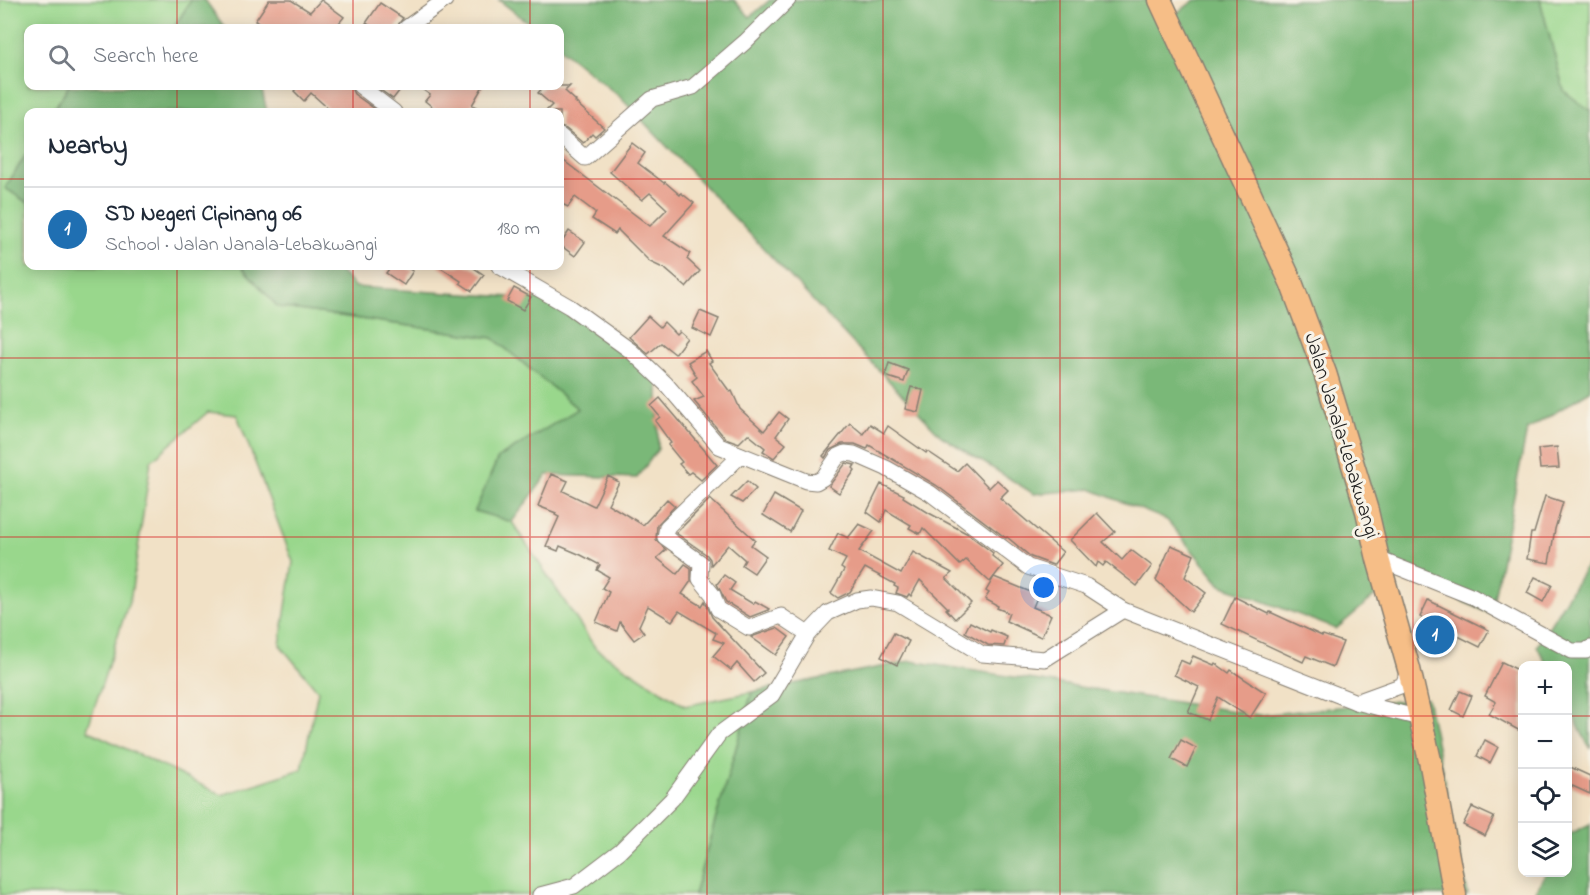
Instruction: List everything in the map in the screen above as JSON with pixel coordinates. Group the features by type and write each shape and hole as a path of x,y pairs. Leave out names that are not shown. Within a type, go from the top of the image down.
{"main road":[{"name":"Jalan Janala–Lebakwangi","path":"1160,0 1291,282 1325,373 1367,511 1409,669 1431,765 1455,895"}],"street":[{"path":"411,24 444,0"},
{"path":"564,140 585,158 652,99 693,87 745,42 788,0"},
{"path":"365,90 389,108"},
{"path":"506,270 570,307 631,351 666,384 719,446 806,482 816,482 823,478 838,456 845,453 854,454 886,468 930,493 1028,567 1086,586 1123,610 1356,702 1420,718"},
{"path":"741,455 667,527 665,537 701,563 700,579 713,596 718,609 749,628 781,616 808,634"},
{"path":"1378,559 1473,597 1572,651 1586,651 1590,648"},
{"path":"540,895 574,886 620,851 672,799 719,734 772,695 808,634 828,613 857,600 872,598 898,603 982,654 1046,659 1123,610"},
{"path":"1356,702 1403,686 1409,669"}],"green space":[{"path":"0,0 191,0 176,24 24,24 24,90 66,90 55,108 24,108 24,158 6,188 24,200 24,270 245,270 278,307 493,338 579,410 498,458 475,511 512,522 596,649 685,706 752,692 694,895 0,895","holes":["208,412 237,415 293,562 280,645 318,691 302,769 222,795 87,730 131,595 151,461"]},
{"path":"191,0 205,0 222,24 176,24"},
{"path":"499,0 734,0 750,17 770,0 1168,0 1177,13 1195,0 1540,0 1564,91 1590,111 1590,391 1527,430 1491,614 1401,574 1336,629 1221,585 1167,520 1090,489 1034,494 941,436 620,97 564,52 564,24 530,24"},
{"path":"1540,0 1590,0 1590,111 1564,91"},
{"path":"66,90 262,90 266,108 55,108"},
{"path":"24,157 24,200 5,188"},
{"path":"245,270 338,270 355,287 556,300 658,366 658,449 637,478 547,475 512,522 475,511 498,458 578,409 493,338 278,307"},
{"path":"1590,560 1590,749 1572,714 1572,661 1545,661 1537,646"},
{"path":"911,661 1260,715 1427,698 1468,895 694,895 752,692"},
{"path":"1590,824 1590,895 1545,895 1535,891 1544,877 1572,877 1572,833"}],"building":[{"path":"269,0 291,0 310,12 321,0 344,17 338,24 260,24 255,21"},
{"path":"380,3 403,18 399,24 366,23"},
{"path":"564,86 570,86 565,91 604,128 595,136 592,133 583,143 564,128 564,108 549,108 552,105 538,93 541,90 564,90"},
{"path":"352,90 373,108 328,108 311,93 304,101 294,91"},
{"path":"381,90 400,90 393,99"},
{"path":"423,90 481,90 472,105 478,108 434,108 425,101 430,95"},
{"path":"632,143 645,153 638,163 694,203 664,236 690,253 687,259 700,271 686,287 665,269 650,262 618,230 615,234 592,219 596,213 575,197 568,207 564,205 564,161 650,226 667,209 650,193 642,200 610,172"},
{"path":"569,231 585,242 575,256 564,248 564,239"},
{"path":"388,270 413,271 404,285 386,273"},
{"path":"444,270 477,270 484,275 472,291 460,283 461,281"},
{"path":"514,288 531,297 523,310 507,301"},
{"path":"700,311 719,319 711,337 692,328"},
{"path":"648,316 660,327 664,322 676,334 679,331 687,338 675,354 661,343 648,354 629,337"},
{"path":"706,351 712,361 709,363 730,392 732,391 740,409 764,431 779,412 788,419 776,436 786,444 774,458 763,451 765,448 748,434 739,443 725,438 694,401 704,397 692,381 697,377 688,362"},
{"path":"889,363 908,370 904,382 885,376"},
{"path":"911,387 923,390 918,412 905,409"},
{"path":"660,398 717,465 701,480 691,472 688,474 679,464 682,462 668,445 671,443 655,421 660,417 651,406"},
{"path":"850,423 863,434 870,424 884,433 888,426 926,453 927,451 957,471 965,463 989,488 997,480 1008,490 1000,498 1063,552 1053,565 1031,557 936,485 869,445 867,449 855,444 842,444 830,450 825,458 823,456"},
{"path":"1557,447 1559,468 1540,469 1538,449"},
{"path":"846,463 855,465 853,468 855,470 839,493 829,486"},
{"path":"551,474 568,481 563,491 594,506 608,476 619,482 608,504 643,525 667,499 675,506 657,525 656,540 666,550 657,558 677,574 685,564 691,568 691,581 682,594 702,606 705,601 712,617 764,673 754,682 737,663 731,670 713,656 724,643 713,639 716,633 679,611 672,621 648,606 639,626 644,633 634,640 620,622 617,631 596,622 609,592 602,588 609,577 597,570 600,565 581,555 560,546 558,551 546,546 559,517 555,515 556,513 538,506"},
{"path":"747,481 756,489 742,503 731,497"},
{"path":"881,484 904,495 903,497 929,513 968,534 993,553 992,556 1003,565 990,582 966,560 960,565 923,528 920,534 909,528 911,525 886,510 881,522 867,512"},
{"path":"774,495 801,511 790,532 763,515"},
{"path":"1545,496 1563,502 1549,563 1527,559 1531,533 1534,533"},
{"path":"710,499 755,540 751,545 766,556 754,573 742,565 745,560 728,545 711,565 707,555 676,533"},
{"path":"1097,513 1115,532 1103,542 1122,560 1131,550 1152,566 1137,586 1106,562 1103,566 1098,562 1096,567 1070,540"},
{"path":"859,524 874,531 859,551 901,574 913,552 952,573 946,578 971,603 955,619 946,609 948,608 920,580 911,596 909,594 907,597 896,593 898,588 894,586 895,584 865,568 850,592 838,598 831,593 844,570 841,568 846,559 829,551 838,533 848,538"},
{"path":"1171,545 1194,555 1185,577 1206,593 1191,612 1156,580"},
{"path":"724,575 735,583 730,590 753,604 755,601 769,609 750,617 726,602 717,584"},
{"path":"994,577 1038,595 1033,607 1051,615 1041,637 1006,621 1009,613 985,599 989,593 986,591"},
{"path":"1535,577 1552,585 1543,602 1527,593"},
{"path":"1235,597 1269,614 1270,612 1322,636 1343,642 1333,667 1306,656 1303,662 1222,624"},
{"path":"1428,600 1489,630 1480,647 1420,617"},
{"path":"970,622 1007,637 1004,646 988,645 965,632"},
{"path":"777,628 789,637 776,655 751,637"},
{"path":"894,633 909,641 897,665 881,657"},
{"path":"1193,656 1214,665 1215,663 1229,673 1231,670 1266,693 1250,718 1218,697 1208,720 1188,712 1199,687 1174,675 1180,660 1189,664"},
{"path":"1502,662 1518,670 1518,730 1489,714 1496,702 1485,696"},
{"path":"1460,691 1472,696 1463,716 1451,710"},
{"path":"1181,740 1196,748 1187,767 1171,759"},
{"path":"1485,740 1498,747 1490,763 1477,756"},
{"path":"1572,768 1590,776 1590,794 1572,786"},
{"path":"1472,807 1494,817 1485,836 1463,825"}],"place":[{"name":"SD Negeri Cipinang 06","path":"1435,635"}]}
